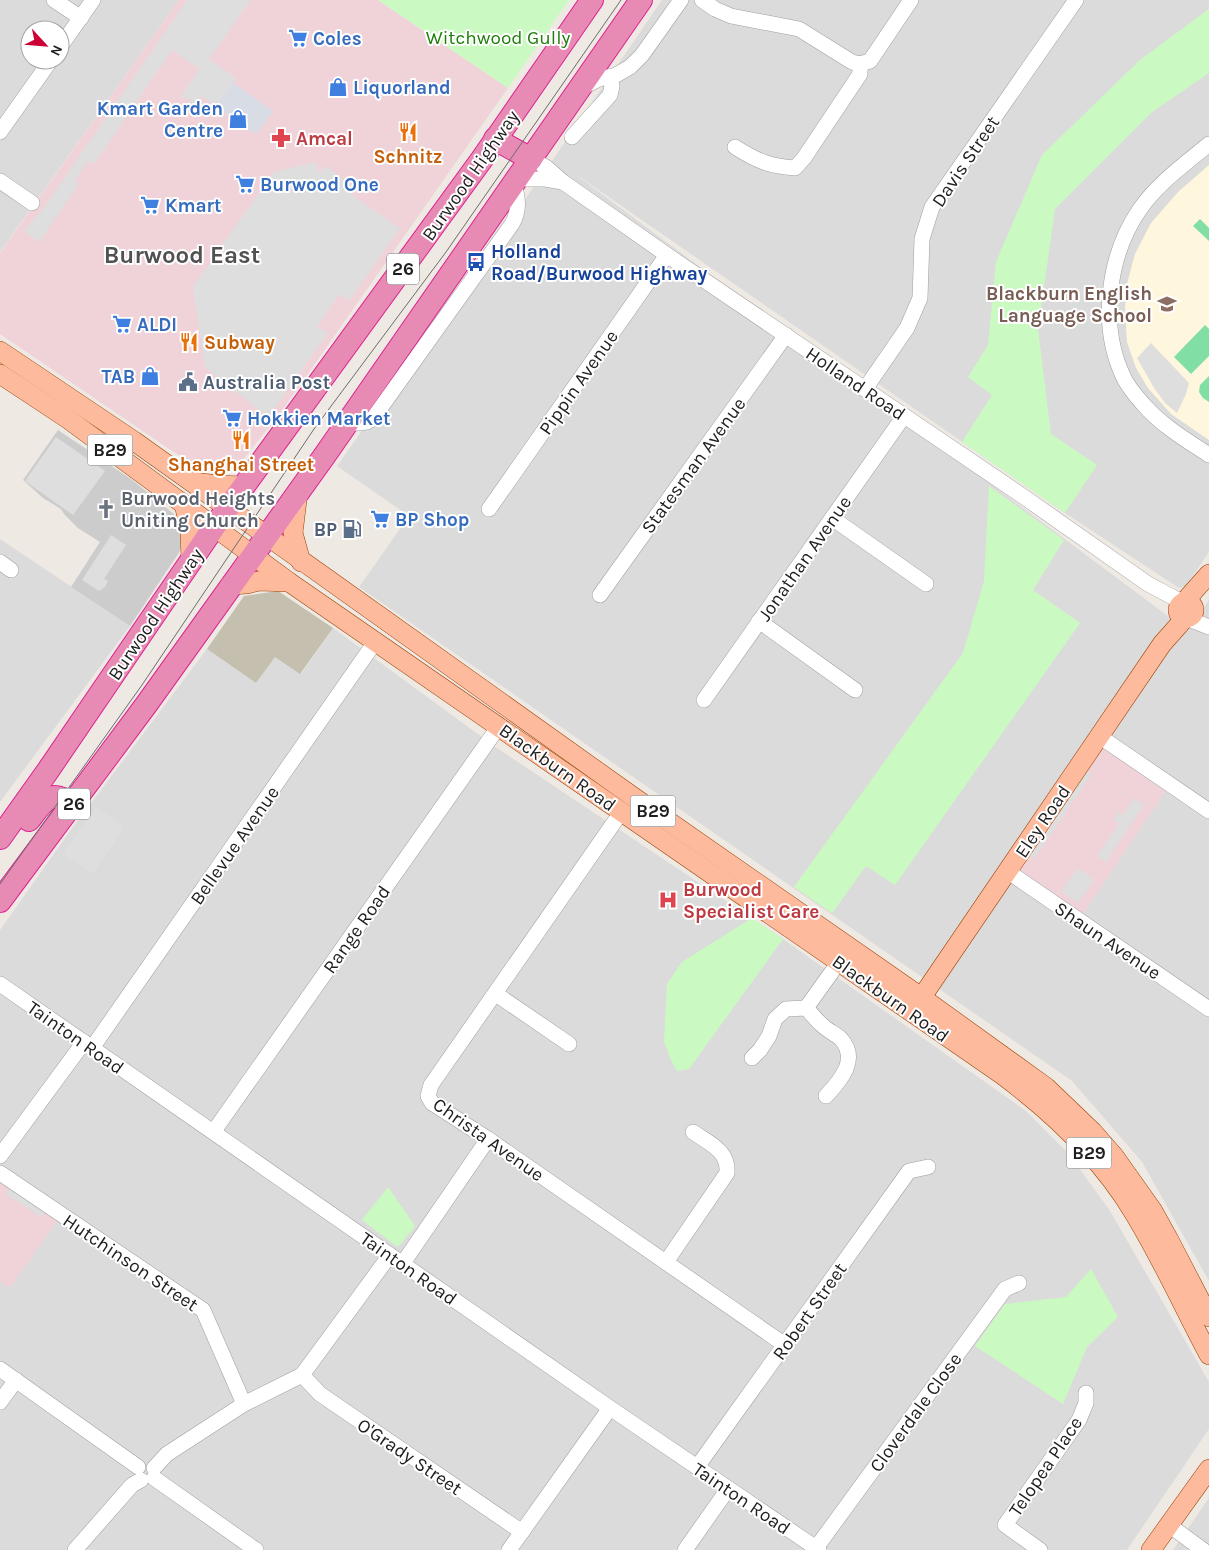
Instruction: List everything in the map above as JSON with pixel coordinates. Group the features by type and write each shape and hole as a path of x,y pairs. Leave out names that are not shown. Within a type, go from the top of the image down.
{"highway":[{"name":"26","path":"0,901 73,805 298,492 641,0"},
{"name":"Burwood Highway","path":"0,838 214,527 496,139 590,1"},
{"path":"496,139 531,159"},
{"path":"0,848 18,835 47,798 60,797 73,805"}],"main road":[{"name":"Blackburn Road","path":"0,351 106,422 228,508 839,962 916,1005 1023,1091 1053,1117 1088,1152 1134,1212 1209,1355"},
{"name":"Blackburn Road","path":"0,374 68,419 289,582 375,642 499,726 627,804 916,1005 1046,1087 1093,1132 1114,1156 1153,1210 1209,1317"},
{"path":"190,481 244,486"},
{"path":"298,492 294,533 301,562"},
{"path":"184,504 190,530 191,561"},
{"name":"Eley Road","path":"916,1005 1209,576"},
{"path":"230,585 259,581 289,582"},
{"path":"1197,1294 1209,1324"},
{"path":"1151,1550 1209,1469"}],"street":[{"path":"54,0 81,18"},
{"path":"70,33 93,0"},
{"path":"581,88 599,79 610,77 626,70 637,60 681,0"},
{"path":"702,0 715,9 731,16 799,29 852,62 860,64 870,61 911,0"},
{"name":"Davis Street","path":"865,389 907,328 920,298 922,239 932,206 1076,0"},
{"path":"735,147 753,158 774,166 795,168 804,158 860,74 860,64"},
{"path":"0,132 44,70"},
{"path":"572,137 610,95 612,86 610,77"},
{"path":"1209,144 1163,182 1140,210 1122,243 1110,282 1109,315 1114,347 1123,377 1149,410 1167,426 1209,455"},
{"name":"Holland Road","path":"531,159 546,167 563,182 667,255 1209,626"},
{"name":"Holland Road","path":"516,181 545,179 563,182"},
{"path":"0,181 32,203"},
{"name":"Pippin Avenue","path":"489,510 667,255"},
{"name":"Statesman Avenue","path":"600,595 786,335"},
{"name":"Jonathan Avenue","path":"704,700 904,416"},
{"path":"832,518 926,584"},
{"path":"759,621 855,690"},
{"name":"Bellevue Avenue","path":"0,1156 88,1046 375,642"},
{"name":"Range Road","path":"214,1131 499,726"},
{"path":"1099,736 1209,811"},
{"name":"Christa Avenue","path":"627,804 431,1085 428,1096 432,1103 488,1139 785,1345"},
{"name":"Shaun Avenue","path":"1007,871 1209,1009"},
{"path":"752,1058 769,1036 775,1019 786,1010 806,1008 839,962"},
{"name":"Tainton Road","path":"0,984 610,1408 817,1549"},
{"path":"496,994 569,1044"},
{"path":"806,1008 822,1026 841,1039 848,1051 849,1066 826,1096"},
{"path":"666,1262 727,1173 728,1164 720,1150 693,1132"},
{"path":"75,1550 132,1485 167,1454 244,1404 302,1375 396,1259 488,1139"},
{"name":"Robert Street","path":"697,1467 909,1171 928,1168"},
{"name":"Hutchinson Street","path":"0,1172 203,1310 244,1404"},
{"name":"Cloverdale Close","path":"817,1549 1005,1289 1019,1282"},
{"path":"0,1369 147,1473 246,1547"},
{"name":"O'Grady Street","path":"302,1375 320,1394 522,1532"},
{"path":"0,1402 16,1380"},
{"name":"Telopea Place","path":"1040,1550 1005,1525 1079,1420 1086,1403 1086,1393"},
{"path":"510,1550 610,1408"},
{"path":"685,1550 728,1489"},
{"path":"1169,1525 1204,1550"}],"shaded area":[{"path":"0,0 179,0 0,252"},
{"name":"Burwood One","path":"179,0 378,0 508,88 279,415 233,472 214,475 172,451 0,334 0,253"},
{"path":"187,0 251,0 209,59 237,79 216,106 201,96 191,110 186,107 191,100 180,97 200,69 172,50 94,164 88,161 75,181 79,184 39,242 24,231 43,209"},
{"path":"662,0 1209,0 1209,552 1186,586 1179,588 1065,513 571,171 1188,631 1209,600 1209,1281 1142,1162 1072,1081 359,587 409,516 337,466 554,158"},
{"path":"233,83 273,111 256,134 216,106"},
{"path":"316,162 318,172 321,172 325,166 354,187 350,194 400,228 349,301 339,294 317,327 328,333 268,417 205,367 193,287 272,174 277,171"},
{"name":"Blackburn English Language School","path":"1209,165 1209,440 1171,414 1148,388 1136,368 1127,342 1125,309 1127,284 1135,254 1151,223 1178,192"},
{"path":"1151,343 1189,383 1177,413 1166,404 1154,388 1137,358"},
{"path":"58,430 131,479 180,519 183,544 180,551 130,626 71,587 100,542 78,528 61,509 43,498 23,480"},
{"path":"56,437 105,471 73,515 25,481"},
{"path":"111,535 126,545 104,579 108,581 105,587 99,591 82,580"},
{"path":"0,539 130,626 0,802"},
{"path":"278,591 333,628 300,674 275,657 256,683 207,649 244,596"},
{"path":"333,628 497,748 783,939 1026,1111 1069,1154 1110,1211 1209,1382 1209,1429 1127,1550 0,1550 0,930 70,831 207,649 256,683 275,656 301,674"},
{"path":"1100,742 1168,788 1083,914 1015,867"},
{"path":"1086,767 1091,775 1034,859 1028,852"},
{"path":"1134,798 1144,805 1106,862 1097,856 1119,824 1113,820 1118,812 1123,815"},
{"path":"96,807 125,827 93,874 63,854"},
{"path":"1078,868 1094,880 1078,903 1061,892"},
{"path":"0,1181 59,1218 10,1288 0,1281"},
{"path":"10,1187 45,1211 41,1217 7,1195"},
{"path":"1209,1498 1209,1550 1173,1550"}],"green space":[{"name":"Witchwood Gully","path":"378,0 569,0 508,88"},
{"path":"1209,9 1209,73 1152,112 1055,209 1038,329 1051,434 1097,465 1065,513 962,442 992,395 968,377 988,345 996,262 1042,155 1140,60"},
{"path":"1200,219 1209,228 1209,241 1193,226"},
{"path":"1205,325 1209,329 1209,356 1191,374 1174,357"},
{"path":"1209,376 1209,402 1199,392 1200,385"},
{"path":"989,486 1064,540 1033,590 1080,623 895,885 866,866 832,913 794,887 963,653 984,581"},
{"path":"752,918 783,939 689,1069 677,1071 664,1041 667,984 682,962"},
{"path":"388,1187 415,1226 400,1245 396,1246 362,1220"},
{"path":"1091,1269 1118,1317 1087,1347 1063,1404 975,1346 1005,1304 1066,1297"}],"tram line":[{"path":"0,884 142,685 314,429 446,252 621,0"}],"place":[{"name":"Coles","path":"298,38"},
{"name":"Liquorland","path":"338,87"},
{"name":"Kmart Garden Centre","path":"238,119"},
{"name":"Schnitz","path":"408,132"},
{"name":"Amcal","path":"281,138"},
{"name":"Burwood One","path":"245,184"},
{"name":"Kmart","path":"150,205"},
{"name":"Holland Road/Burwood Highway","path":"476,262"},
{"name":"Blackburn English Language School","path":"1167,304"},
{"name":"ALDI","path":"122,324"},
{"name":"Subway","path":"189,342"},
{"name":"TAB","path":"150,376"},
{"name":"Australia Post","path":"188,382"},
{"name":"Hokkien Market","path":"232,418"},
{"name":"Shanghai Street","path":"241,440"},
{"name":"Burwood Heights Uniting Church","path":"106,509"},
{"name":"BP Shop","path":"380,519"},
{"name":"BP","path":"352,529"},
{"name":"Burwood Specialist Care","path":"668,900"}],"district":[{"name":"Burwood East","path":"182,255"}]}
